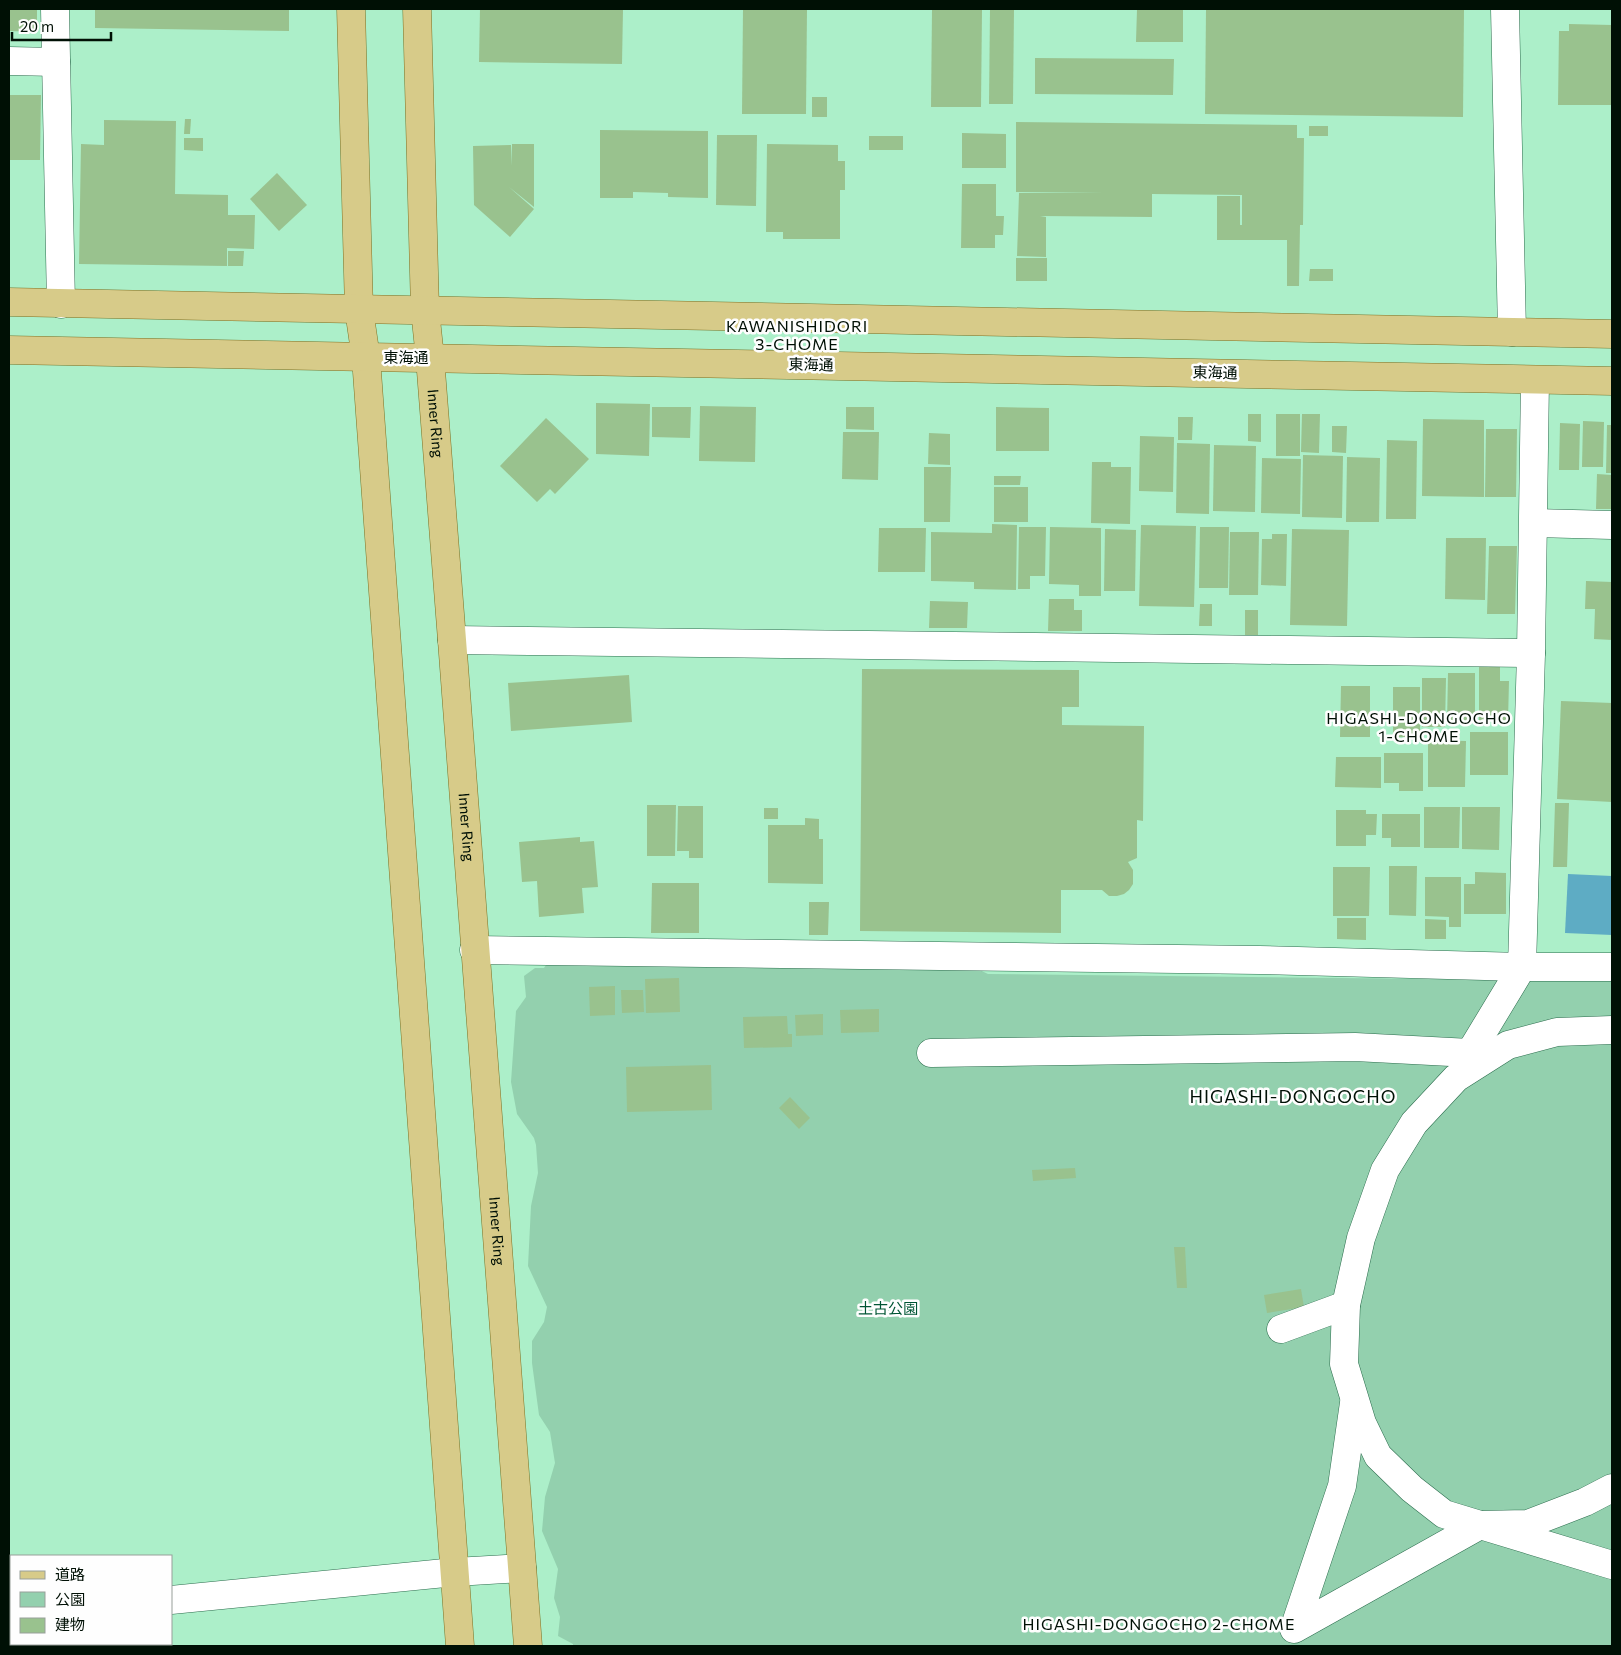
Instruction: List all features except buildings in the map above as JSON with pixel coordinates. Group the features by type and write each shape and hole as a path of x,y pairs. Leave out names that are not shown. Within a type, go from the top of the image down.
{"main road":[{"path":"351,9 359,310 366,358 460,1646"},
{"name":"Inner Ring","path":"418,9 425,310 452,640 528,1646"},
{"path":"9,302 1612,334"},
{"name":"東海通","path":"9,350 1612,381"}],"street":[{"path":"55,9 61,304"},
{"path":"1504,9 1512,332"},
{"path":"9,61 56,62"},
{"path":"1535,380 1534,523 1522,967 1473,1059 1414,1123 1385,1170 1361,1238 1346,1305 1344,1364 1362,1423 1378,1456 1412,1489 1444,1514 1612,1565"},
{"path":"1534,523 1612,525"},
{"path":"452,640 1531,653"},
{"path":"474,950 1259,960 1522,967 1612,967"},
{"path":"931,1053 1355,1047 1473,1059 1508,1046 1557,1032 1612,1030"},
{"path":"1280,1329 1346,1305"},
{"path":"1355,1399 1342,1486 1294,1629 1480,1525 1528,1524 1585,1502 1612,1488"},
{"path":"172,1600 455,1572 522,1568"}],"green space":[{"name":"土古公園","path":"887,955 967,964 988,974 1612,981 1612,1646 573,1646 573,1644 558,1636 560,1617 554,1598 558,1569 542,1531 545,1497 555,1463 550,1432 539,1415 532,1363 532,1341 544,1322 547,1307 528,1266 531,1206 538,1173 536,1145 534,1138 517,1114 511,1082 516,1011 526,997 524,976 535,968 544,968 551,957 789,962 857,969"}],"water":[{"path":"1568,874 1612,876 1612,935 1565,933"}],"district":[{"name":"KAWANISHIDORI 3-CHOME","path":"797,335"},
{"name":"HIGASHI-DONGOCHO 1-CHOME","path":"1419,727"},
{"name":"HIGASHI-DONGOCHO","path":"1293,1097"},
{"name":"HIGASHI-DONGOCHO 2-CHOME","path":"1159,1624"}]}
